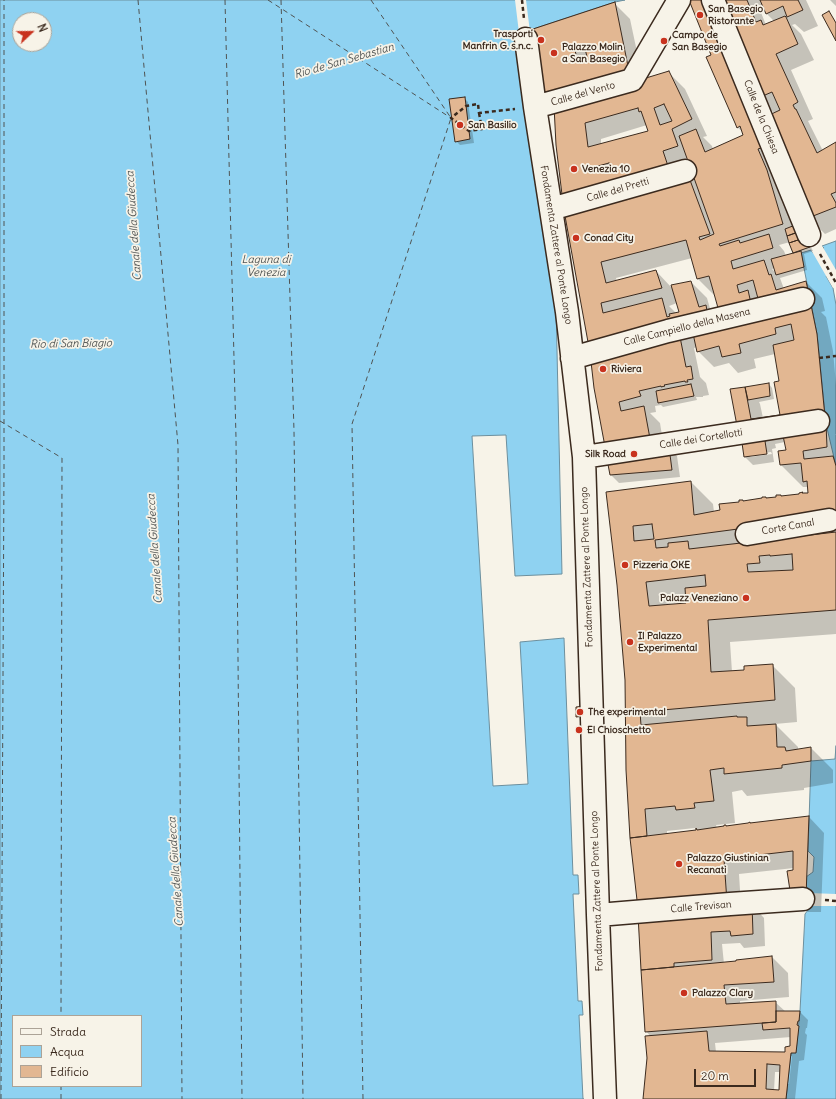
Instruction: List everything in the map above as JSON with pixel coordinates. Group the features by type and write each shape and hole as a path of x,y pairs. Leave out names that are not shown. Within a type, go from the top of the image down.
{"street":[{"name":"Calle del Vento","path":"535,107 632,80 678,0"},
{"name":"Calle de la Chiesa","path":"713,0 809,235"},
{"name":"Fondamenta Zattere al Ponte Longo","path":"525,31 535,107 567,312 584,457 605,1099"},
{"name":"Calle del Pretti","path":"551,209 685,171"},
{"name":"Calle Campiello della Masena","path":"572,358 668,331 803,299"},
{"name":"Calle dei Cortellotti","path":"584,457 818,421"},
{"name":"Corte Canal","path":"747,534 829,520"},
{"name":"Calle Trevisan","path":"598,915 722,905 813,900"}],"path":[{"path":"522,0 525,31"},
{"path":"478,104 479,113 482,128 469,131 451,118 466,106 478,104"},
{"path":"479,113 535,107"},
{"path":"824,262 836,283"},
{"path":"819,358 836,356"},
{"path":"813,900 836,901"}],"water":[{"name":"Laguna di Venezia","path":"0,0 625,0 530,30 556,306 562,574 515,576 506,435 472,436 493,786 528,784 520,642 564,638 573,875 578,875 579,894 573,894 578,1001 582,1001 583,1015 579,1015 583,1099 0,1099"},
{"path":"836,241 836,270 826,276 833,288 836,305 836,466 826,424 817,334 801,253 811,250 813,253 824,248 822,246"},
{"path":"836,746 836,1099 786,1099 791,1053 796,1052 800,1011 805,914 811,906 811,893 806,888 806,877 813,872 814,857 808,851 811,761 835,759"}],"pier":[{"path":"515,0 526,0 530,32 520,41"},
{"path":"821,244 836,270 836,272 829,277 835,287 833,288 810,248 814,250 821,248"},
{"path":"809,893 836,894 836,906 809,906"}],"building":[{"path":"689,0 709,0 770,145 758,149 767,170 783,224 719,244 720,246 739,240 740,243 769,234 773,248 731,261 733,269 764,260 769,275 771,274 776,290 806,281 809,295 760,306 753,280 737,285 739,293 748,290 752,308 720,315 709,276 697,279 686,240 601,262 606,283 656,270 662,288 601,303 603,313 662,298 667,317 670,316 669,314 679,312 671,285 691,281 699,307 706,305 710,329 810,300 817,334 825,417 738,431 730,389 745,387 751,419 780,415 774,382 779,381 773,345 794,340 791,324 775,328 776,334 739,344 741,353 722,357 719,346 697,352 692,329 679,332 686,367 691,366 693,379 687,380 688,382 685,381 639,391 641,396 619,402 621,411 644,406 651,444 606,452 594,388 590,353 563,205 687,172 710,234 699,237 700,240 714,234 679,136 696,129 705,152 743,135 740,126 737,128 706,57 711,55"},
{"path":"716,0 747,0 756,22 761,20 763,25 785,16 786,17 798,44 776,54 798,102 793,105 817,153 836,142 836,192 831,194 836,203 836,207 808,218 765,117 780,110 772,92 758,98"},
{"path":"760,0 798,0 803,10 787,17 783,6 766,14"},
{"name":"Palazzo Molin a San Basegio","path":"615,2 630,76 538,99 530,30","holes":["584,44 587,57 576,60 574,55 576,54 575,51 573,51 573,48"]},
{"path":"829,11 836,23 836,41 822,15"},
{"path":"669,71 692,119 672,129 678,146 663,151 670,172 563,203 556,145 554,106","holes":["664,104 672,121 660,125 654,108","638,108 639,112 641,111 648,131 588,147 585,123","609,163 610,168 599,171 598,166"]},
{"name":"San Basilio","path":"465,97 470,139 455,142 449,99"},
{"path":"798,224 801,231 787,236 785,229"},
{"path":"801,231 804,238 789,243 787,236"},
{"path":"804,238 810,247 793,253 789,243"},
{"path":"801,251 804,267 776,275 771,259"},
{"path":"769,383 770,396 748,400 745,387"},
{"path":"691,384 694,396 658,403 656,391"},
{"path":"826,424 827,447 803,451 804,459 833,456 836,466 836,516 655,540 656,548 668,547 668,543 688,541 689,549 836,532 836,610 708,620 711,672 744,670 744,666 773,664 775,700 640,712 641,725 737,716 747,717 747,726 776,724 777,747 785,747 786,751 811,747 811,761 782,765 782,768 724,774 724,768 710,770 714,801 694,803 695,808 676,810 675,806 645,809 647,836 630,838 626,770 625,680 617,585 606,492 691,481 694,515 720,510 719,504 739,502 739,500 743,501 762,497 776,497 776,495 781,496 799,494 803,492 802,493 808,493 807,481 803,482 801,463 780,465 778,451 786,450 782,431","holes":["652,524 654,539 634,541 633,526","792,554 793,570 748,572 747,564 760,563 759,556","705,575 706,586 685,588 686,603 649,606 646,582"]},
{"path":"767,432 769,440 765,441 767,454 744,457 741,436"},
{"path":"669,447 672,470 610,475 606,454"},
{"path":"585,706 585,716 576,717 576,707"},
{"name":"Palazzo Giustinian Recanati","path":"809,816 806,897 791,897 787,871 793,870 793,851 724,859 727,902 638,909 630,838 696,830 696,828 697,830 724,825 726,826"},
{"path":"752,904 753,934 731,936 730,931 711,932 712,960 674,963 674,967 641,970 638,915"},
{"name":"Palazzo Clary","path":"772,956 774,982 724,985 726,1004 776,1001 776,1022 645,1032 641,970"},
{"path":"776,1011 800,1011 797,1025 799,1026 796,1053 791,1053 786,1099 643,1099 647,1058 645,1036 707,1031 709,1051 785,1052 785,1047 790,1046 790,1028 763,1030 762,1023 776,1022","holes":["767,1064 780,1065 779,1090 766,1089"]}],"ferry route":[{"path":"1,1099 4,466 4,0"},
{"path":"138,0 178,445 182,1099"},
{"path":"225,0 236,438 242,1099"},
{"path":"268,0 451,118"},
{"path":"281,0 294,431 303,1099"},
{"path":"371,0 451,118"},
{"path":"363,1099 352,424 451,118"},
{"path":"0,421 62,458 61,1015"},
{"path":"61,1087 61,1099"}],"place":[{"name":"San Basegio Ristorante","path":"700,15"},
{"name":"Trasporti Manfrin G. s.n.c.","path":"541,40"},
{"name":"Campo de San Basegio","path":"664,41"},
{"name":"Palazzo Molin a San Basegio","path":"554,53"},
{"name":"San Basilio","path":"460,125"},
{"name":"Venezia 10","path":"574,169"},
{"name":"Conad City","path":"576,238"},
{"name":"Riviera","path":"603,369"},
{"name":"Silk Road","path":"634,454"},
{"name":"Pizzeria OKE","path":"625,565"},
{"name":"Palazz Veneziano","path":"746,598"},
{"name":"Il Palazzo Experimental","path":"630,642"},
{"name":"The experimental","path":"580,712"},
{"name":"El Chioschetto","path":"579,730"},
{"name":"Palazzo Giustinian Recanati","path":"679,864"},
{"name":"Palazzo Clary","path":"684,993"}],"water label":[{"name":"Rio de San Sebastian","path":"344,61"},
{"name":"Canale della Giudecca","path":"134,226"},
{"name":"Rio di San Biagio","path":"71,344"},
{"name":"Canale della Giudecca","path":"155,549"},
{"name":"Canale della Giudecca","path":"176,872"}]}
